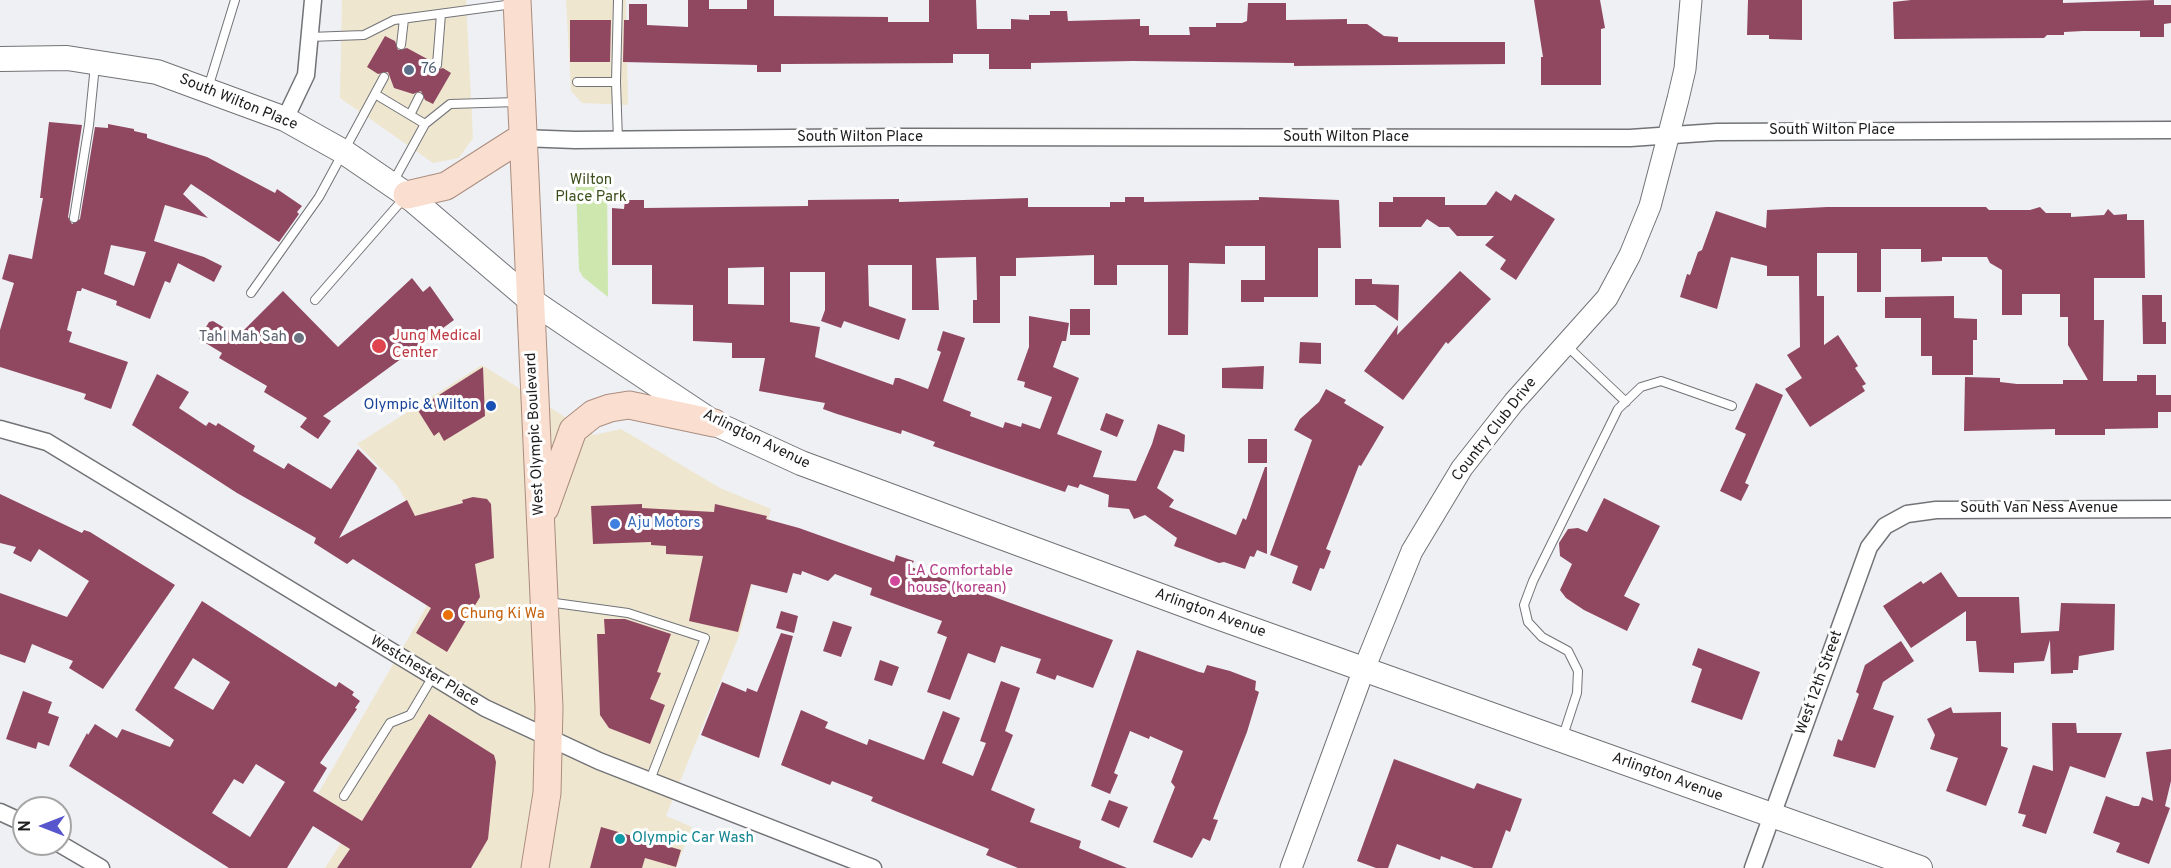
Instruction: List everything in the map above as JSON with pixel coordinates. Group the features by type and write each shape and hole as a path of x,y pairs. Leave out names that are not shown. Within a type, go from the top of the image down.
{"main road":[{"name":"West Olympic Boulevard","path":"517,2 521,138 549,708 548,793 535,868"},
{"name":"South Wilton Place","path":"0,58 67,58 157,72 285,119 344,152 400,190 529,299"},
{"path":"400,190 446,186 521,138"},
{"name":"Arlington Avenue","path":"529,299 714,423 801,464 1920,868"},
{"path":"540,520 573,430 593,414 629,405 714,423"}],"street":[{"path":"285,119 306,75 313,0"},
{"name":"Country Club Drive","path":"1291,868 1364,669 1412,551 1462,468 1514,402 1607,298 1630,255 1650,206 1685,69 1691,0"},
{"name":"South Wilton Place","path":"521,138 618,140 1630,138 1729,132 2171,130"},
{"name":"Westchester Place","path":"0,429 47,442 432,678 492,712 650,780 873,868"},
{"name":"South Van Ness Avenue","path":"1907,514 1936,510 2171,509"},
{"name":"West 12th Street","path":"1753,868 1869,548 1885,526 1907,514"},
{"path":"72,851 102,868"}],"lane":[{"path":"208,89 235,0"},
{"path":"618,0 616,82 618,140"},
{"path":"308,37 364,35 394,20 517,2"},
{"path":"437,65 441,14"},
{"path":"401,45 404,18"},
{"path":"74,218 89,125 95,62"},
{"path":"251,293 319,197 384,77"},
{"path":"577,82 616,82"},
{"path":"375,94 425,124"},
{"path":"410,115 419,97"},
{"path":"315,300 400,190 425,124 450,104 520,102"},
{"path":"1566,345 1626,402"},
{"path":"1562,740 1577,693 1578,671 1568,651 1542,637 1528,622 1524,605 1533,580 1618,409 1641,387 1661,381 1732,406"},
{"path":"544,602 628,613 705,638 650,780"},
{"path":"345,796 390,723 410,715 432,678"}],"shaded area":[{"path":"342,0 466,0 473,138 459,158 433,163 340,98"},
{"path":"566,0 626,0 628,105 582,103 571,91"},
{"path":"482,365 594,435 621,429 720,488 771,509 739,636 666,816 692,827 676,868 325,868 351,827 312,804 446,573 397,485 357,444"}],"green space":[{"name":"Wilton Place Park","path":"607,173 608,297 583,277 579,270 576,187 579,178"}],"building":[{"path":"688,0 709,0 709,9 747,9 747,0 774,0 774,16 888,17 888,22 929,22 929,0 976,0 977,29 1011,29 1011,19 1029,20 1029,15 1050,15 1050,11 1067,11 1068,21 1140,19 1140,26 1149,26 1149,35 1190,35 1189,27 1216,27 1216,23 1242,23 1247,21 1248,3 1286,3 1286,20 1347,19 1347,24 1367,24 1384,36 1398,37 1398,42 1505,42 1505,64 1294,66 1294,63 1133,61 1031,63 1031,69 989,69 989,54 953,54 953,63 781,64 781,72 757,72 757,65 623,62 624,20 629,20 629,4 647,4 647,25 688,27"},
{"path":"1534,0 1600,0 1605,28 1601,29 1601,85 1541,85 1541,57 1543,57"},
{"path":"1748,0 1802,0 1802,40 1769,39 1769,35 1747,35"},
{"path":"2063,0 2063,3 2154,0 2154,5 2171,5 2171,23 2164,24 2164,37 2140,37 2140,31 2083,31 2064,32 2064,35 2047,35 2044,38 1894,39 1893,2"},
{"path":"570,20 611,20 610,62 570,62"},
{"path":"385,36 395,41 398,50 407,48 431,61 434,71 443,68 451,73 433,104 425,100 421,91 413,94 394,88 388,72 378,74 367,67"},
{"path":"49,122 82,125 68,217 72,224 80,219 95,127 108,128 108,124 134,129 134,131 147,134 147,138 207,157 275,193 277,189 302,206 279,242 191,184 183,194 208,218 165,205 154,241 204,257 222,266 214,282 178,263 170,283 165,281 150,319 116,305 117,301 82,288 81,291 77,291 67,330 72,332 69,342 128,362 111,409 84,399 86,394 0,367 0,330 14,283 2,279 9,254 32,259 43,198 40,198","holes":["111,245 146,252 134,286 104,274"]},
{"path":"1496,191 1511,201 1515,194 1555,219 1516,280 1500,269 1506,260 1485,245 1494,236 1457,236 1449,227 1439,227 1427,219 1421,227 1379,227 1379,202 1393,202 1393,197 1445,197 1445,205 1486,205"},
{"path":"1125,197 1144,197 1144,202 1259,200 1259,197 1339,200 1341,248 1318,248 1318,297 1264,297 1264,302 1241,302 1241,280 1265,280 1265,246 1225,246 1225,264 1189,263 1188,335 1168,335 1168,265 1117,265 1117,285 1094,285 1094,255 1016,258 1016,276 1000,276 1000,323 973,323 973,300 977,300 976,257 936,258 939,310 912,310 912,265 868,265 869,306 906,319 899,340 844,321 841,328 821,321 825,310 825,272 790,272 790,322 820,327 815,357 893,385 895,378 899,378 928,389 941,352 937,350 943,331 965,338 943,401 971,412 970,416 1003,428 1005,422 1021,427 1022,423 1040,429 1052,397 1024,387 1025,382 1017,380 1029,347 1029,316 1069,323 1066,341 1062,341 1053,367 1079,378 1057,434 1102,451 1093,477 1136,481 1158,424 1177,431 1185,435 1184,452 1174,450 1157,488 1174,500 1169,507 1236,535 1243,518 1246,520 1265,467 1267,467 1267,554 1257,550 1254,557 1250,556 1245,569 1224,562 1219,563 1174,546 1177,538 1145,515 1134,519 1129,509 1108,507 1109,495 1080,484 1078,488 1068,485 1065,492 933,446 935,442 902,430 901,434 823,409 825,403 759,391 765,358 732,358 732,343 693,341 693,305 652,304 652,265 612,265 612,208 624,209 625,200 644,200 644,208 808,206 808,200 899,199 899,202 1028,198 1028,207 1110,207 1110,202 1125,202","holes":["764,267 764,305 728,304 728,268"]},
{"path":"1827,207 1986,207 1989,210 2030,210 2040,207 2046,213 2071,213 2071,217 2104,215 2108,209 2114,215 2127,214 2127,220 2144,220 2145,278 2094,278 2094,320 2104,320 2103,381 2137,381 2137,375 2156,375 2156,395 2171,395 2171,412 2158,412 2158,428 2105,429 2105,435 2055,435 2055,429 1964,431 1965,377 2000,378 2000,382 2017,384 2063,384 2063,380 2088,380 2068,345 2068,317 2060,317 2060,294 2022,294 2022,315 2002,315 2002,270 1990,263 1987,257 1942,257 1942,261 1921,262 1921,249 1881,249 1881,292 1857,292 1857,253 1817,253 1817,296 1824,296 1824,345 1838,335 1858,366 1855,368 1866,384 1862,386 1865,391 1810,427 1785,389 1802,378 1787,355 1800,347 1799,276 1767,276 1767,266 1731,257 1717,309 1680,297 1687,274 1690,275 1698,252 1702,250 1716,211 1766,228 1767,210"},
{"path":"1460,271 1491,299 1448,344 1446,342 1403,400 1364,371 1398,325 1397,335"},
{"path":"412,278 423,292 430,286 454,320 323,416 331,421 318,439 300,427 307,418 264,392 267,386 219,358 222,353 199,339 209,322 213,321 238,336 283,291 338,347"},
{"path":"1355,279 1372,279 1372,284 1399,285 1398,321 1375,305 1355,305"},
{"path":"2142,295 2162,295 2162,322 2166,322 2166,344 2143,344"},
{"path":"1954,296 1954,318 1977,319 1977,340 1973,340 1973,375 1932,375 1932,356 1921,356 1921,318 1885,318 1885,297"},
{"path":"1070,309 1090,309 1090,335 1070,335"},
{"path":"1300,342 1321,343 1321,364 1299,363"},
{"path":"1264,366 1263,389 1222,388 1222,368"},
{"path":"483,367 485,416 444,441 439,432 434,436 417,409"},
{"path":"157,374 189,392 179,408 206,426 209,422 216,426 218,423 255,446 253,451 284,469 288,463 331,489 358,449 377,468 339,538 407,500 415,516 463,503 462,500 473,497 487,499 491,504 494,558 475,564 480,597 447,652 416,633 431,608 353,559 347,564 314,543 316,538 237,493 132,425"},
{"path":"1756,383 1783,395 1745,483 1749,485 1741,501 1720,491 1746,434 1735,429"},
{"path":"1326,389 1346,400 1344,403 1384,427 1361,466 1359,465 1326,549 1331,551 1324,569 1320,568 1311,591 1292,583 1298,566 1270,555 1312,440 1294,430 1300,419 1319,402"},
{"path":"1106,413 1124,420 1117,437 1100,430"},
{"path":"1248,439 1267,439 1267,463 1248,463"},
{"path":"0,494 82,533 84,530 90,532 175,585 103,689 69,668 73,661 32,644 25,663 0,654 0,593 67,617 89,581 39,549 31,562 13,553 16,547 0,543"},
{"path":"1604,498 1660,526 1624,596 1640,604 1627,631 1584,610 1566,598 1560,590 1572,564 1560,556 1559,543 1568,529 1578,528 1587,532"},
{"path":"642,504 642,508 714,512 715,504 767,516 766,519 799,528 894,562 896,555 914,561 911,567 1113,640 1093,688 1057,675 1055,680 1036,673 1041,659 1001,646 995,663 968,653 950,700 927,692 947,637 937,633 942,621 870,595 872,588 835,574 828,581 802,571 801,575 793,573 787,593 751,584 738,632 689,621 703,556 666,554 666,546 651,545 651,542 593,544 591,506"},
{"path":"1941,572 1958,597 2019,597 2021,633 2059,631 2061,603 2115,604 2114,650 2079,656 2078,670 2073,670 2073,673 2051,674 2050,640 2044,661 2014,663 2014,673 1979,672 1976,641 1966,641 1966,611 1911,648 1883,606 1921,581 1923,584"},
{"path":"202,601 336,687 339,682 354,692 352,695 360,701 355,708 357,709 320,763 327,768 313,791 362,821 429,714 494,755 496,762 488,839 471,868 337,868 350,849 313,826 287,868 229,868 69,766 87,733 88,735 95,724 117,738 122,729 170,747 174,740 135,710","holes":["193,658 230,682 213,710 174,688","256,764 285,782 250,837 212,813 234,779 243,784"]},
{"path":"781,611 798,616 794,633 776,628"},
{"path":"604,619 625,619 671,634 657,672 661,673 650,699 665,705 650,744 609,728 600,715 597,634 605,634"},
{"path":"833,621 852,627 841,657 823,651"},
{"path":"781,633 793,636 759,758 701,735 722,682 746,692 747,688 757,692"},
{"path":"1901,641 1914,661 1883,682 1873,709 1894,716 1875,768 1833,756 1838,739 1842,741 1859,694 1856,692 1865,665"},
{"path":"1698,648 1760,672 1742,720 1691,702 1702,669 1692,665"},
{"path":"1137,650 1199,672 1204,673 1207,665 1230,671 1256,681 1255,690 1259,692 1247,732 1213,819 1218,820 1210,841 1203,838 1192,858 1153,842 1175,787 1171,782 1183,751 1150,736 1149,739 1130,731 1114,773 1118,775 1110,794 1091,786"},
{"path":"880,660 899,667 892,686 874,680"},
{"path":"1001,681 1020,688 1005,731 1013,735 991,790 1035,809 1030,822 1081,841 1079,848 1127,868 1018,868 986,855 989,849 871,801 873,797 832,781 830,785 781,765 801,710 828,722 825,728 867,745 869,739 924,760 943,711 960,718 942,763 973,776 986,743 980,741"},
{"path":"23,691 52,702 48,713 59,717 49,746 38,742 36,749 6,739"},
{"path":"1951,707 1953,713 2001,712 2001,746 2008,748 1986,806 1946,791 1958,758 1930,749 1935,735 1927,719"},
{"path":"2052,723 2076,723 2077,733 2122,733 2105,778 2070,766 2046,834 2022,826 2026,815 2018,813 2033,765 2053,771"},
{"path":"2171,749 2171,781 2165,806 2170,808 2149,864 2116,852 2120,843 2093,833 2106,796 2134,806 2139,806 2142,797 2153,801 2146,752"},
{"path":"1394,759 1474,789 1477,783 1522,799 1510,832 1506,830 1492,868 1474,868 1441,856 1440,860 1397,844 1388,868 1376,868 1357,861"},
{"path":"1109,800 1128,807 1119,828 1101,820"},
{"name":"Olympic Car Wash","path":"601,827 681,850 676,867 645,858 642,868 590,868"}],"place":[{"name":"76","path":"409,70"},
{"name":"Tahl Mah Sah","path":"299,338"},
{"name":"Jung Medical Center","path":"379,346"},
{"name":"Olympic & Wilton","path":"491,406"},
{"name":"Aju Motors","path":"615,524"},
{"name":"LA Comfortable house (korean)","path":"895,581"},
{"name":"Chung Ki Wa","path":"448,615"},
{"name":"Olympic Car Wash","path":"620,839"}]}
